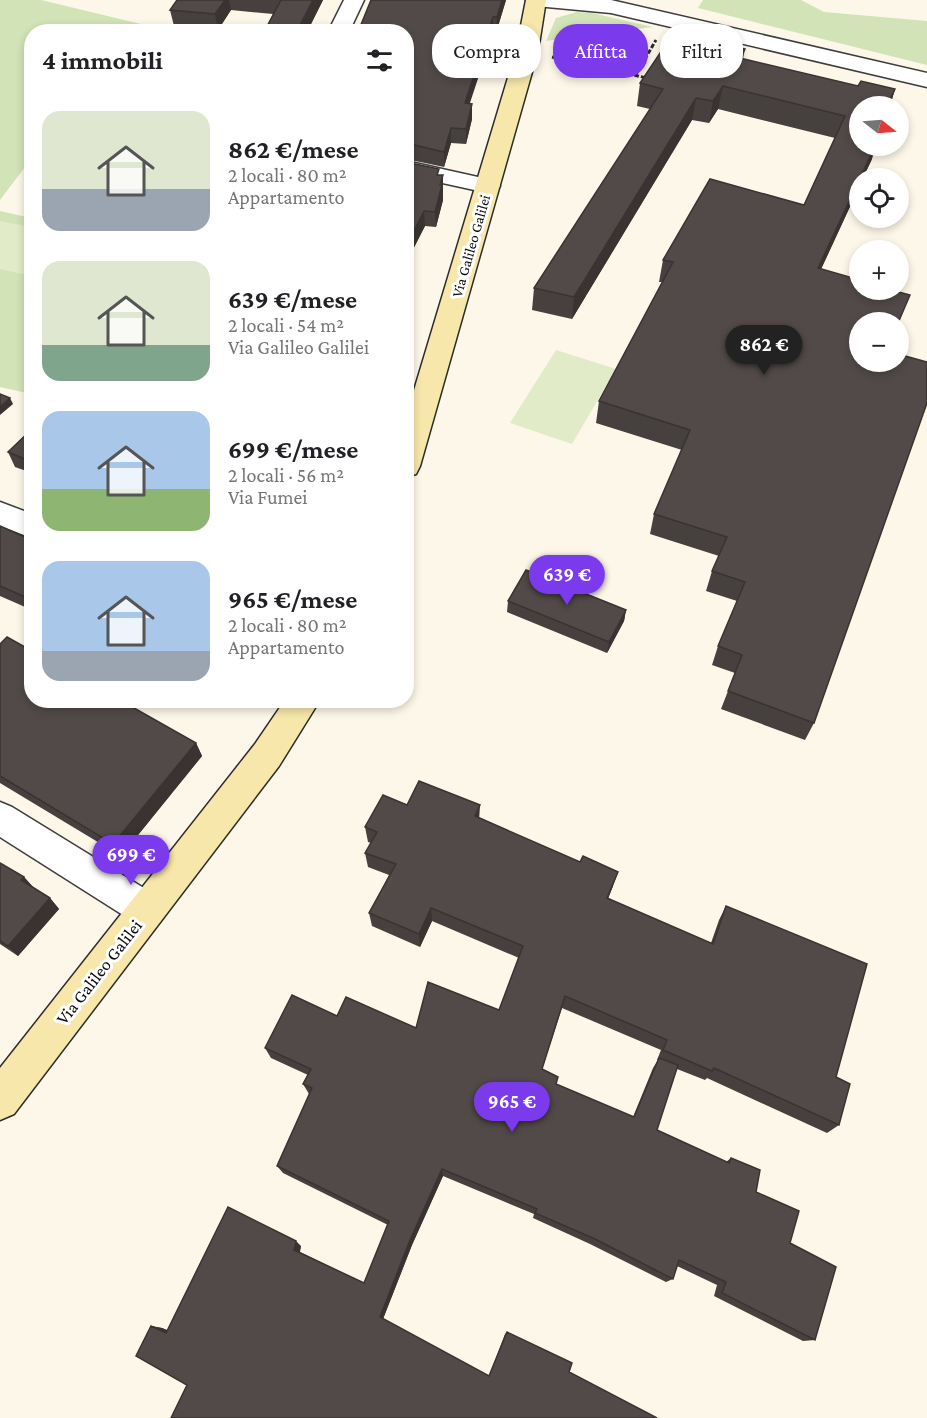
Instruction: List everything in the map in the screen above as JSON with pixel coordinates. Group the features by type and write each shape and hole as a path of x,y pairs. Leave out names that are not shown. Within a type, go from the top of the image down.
{"street":[{"path":"342,24 354,0"},
{"path":"542,0 602,3 666,24"},
{"name":"Via Galileo Galilei","path":"535,24 542,0"},
{"path":"743,41 927,80"},
{"name":"Via Galileo Galilei","path":"414,439 519,78"},
{"path":"414,170 488,186"},
{"path":"0,513 24,524"},
{"name":"Via Galileo Galilei","path":"0,1100 267,755 299,708"},
{"path":"0,818 147,910"}],"path":[{"path":"541,47 660,26"},
{"path":"648,56 660,38"},
{"path":"644,78 654,80"}],"green space":[{"path":"0,0 41,0 141,24 24,24 24,168 0,200"},
{"path":"703,0 801,0 824,12 927,21 927,65 698,8"},
{"path":"577,12 592,13 640,24 553,24 556,18"},
{"path":"553,25 553,40 546,41"},
{"path":"0,211 24,216 24,392 0,387"},
{"path":"0,221 24,226 24,274 0,269"},
{"path":"556,350 616,369 572,444 510,423"}],"building":[{"path":"177,0 225,0 215,14 170,10"},
{"path":"281,0 313,0 301,24 268,24"},
{"path":"371,0 502,0 497,17 493,17 491,24 432,24 432,78 473,78 465,103 472,104 466,129 451,128 444,152 414,145 414,24 361,24"},
{"path":"660,53 660,78 743,78 743,59 858,86 861,81 895,89 892,96 849,96 849,156 870,156 865,168 849,168 849,202 818,268 849,277 849,300 908,300 903,312 849,312 849,372 909,372 909,357 927,362 927,403 814,723 728,691 742,655 718,646 745,582 712,571 727,537 654,514 690,430 599,401 673,262 663,260 710,179 804,205 845,116 723,86 713,101 696,98 574,297 534,288 663,89 640,83 643,78 648,78 648,71"},
{"path":"414,164 439,169 437,175 443,175 435,212 424,211 414,230"},
{"path":"0,394 10,398 0,407"},
{"path":"24,437 24,459 8,452"},
{"path":"0,526 24,536 24,596 0,586"},
{"path":"526,570 626,610 609,642 508,601"},
{"path":"7,637 24,647 24,708 134,708 196,743 113,844 0,776 0,644"},
{"path":"419,781 480,805 475,816 580,862 583,856 618,872 607,898 713,944 726,906 867,964 836,1077 850,1084 839,1125 714,1068 712,1071 663,1050 667,1040 565,996 542,1069 558,1077 556,1084 634,1117 659,1058 678,1065 657,1130 729,1163 731,1158 760,1170 756,1192 799,1211 790,1243 836,1267 815,1340 722,1293 726,1282 679,1260 673,1279 595,1239 535,1213 537,1209 442,1169 410,1240 380,1317 489,1376 507,1332 572,1363 569,1372 657,1418 171,1418 187,1385 136,1356 151,1326 166,1333 228,1207 296,1241 294,1250 364,1283 389,1221 277,1166 312,1088 303,1084 311,1069 265,1048 292,995 337,1016 346,997 416,1028 428,982 499,1010 523,946 431,908 419,934 369,913 396,864 365,853 377,832 365,827 383,795 407,805"},
{"path":"0,863 24,877 21,880 50,898 8,946 0,941"}]}
